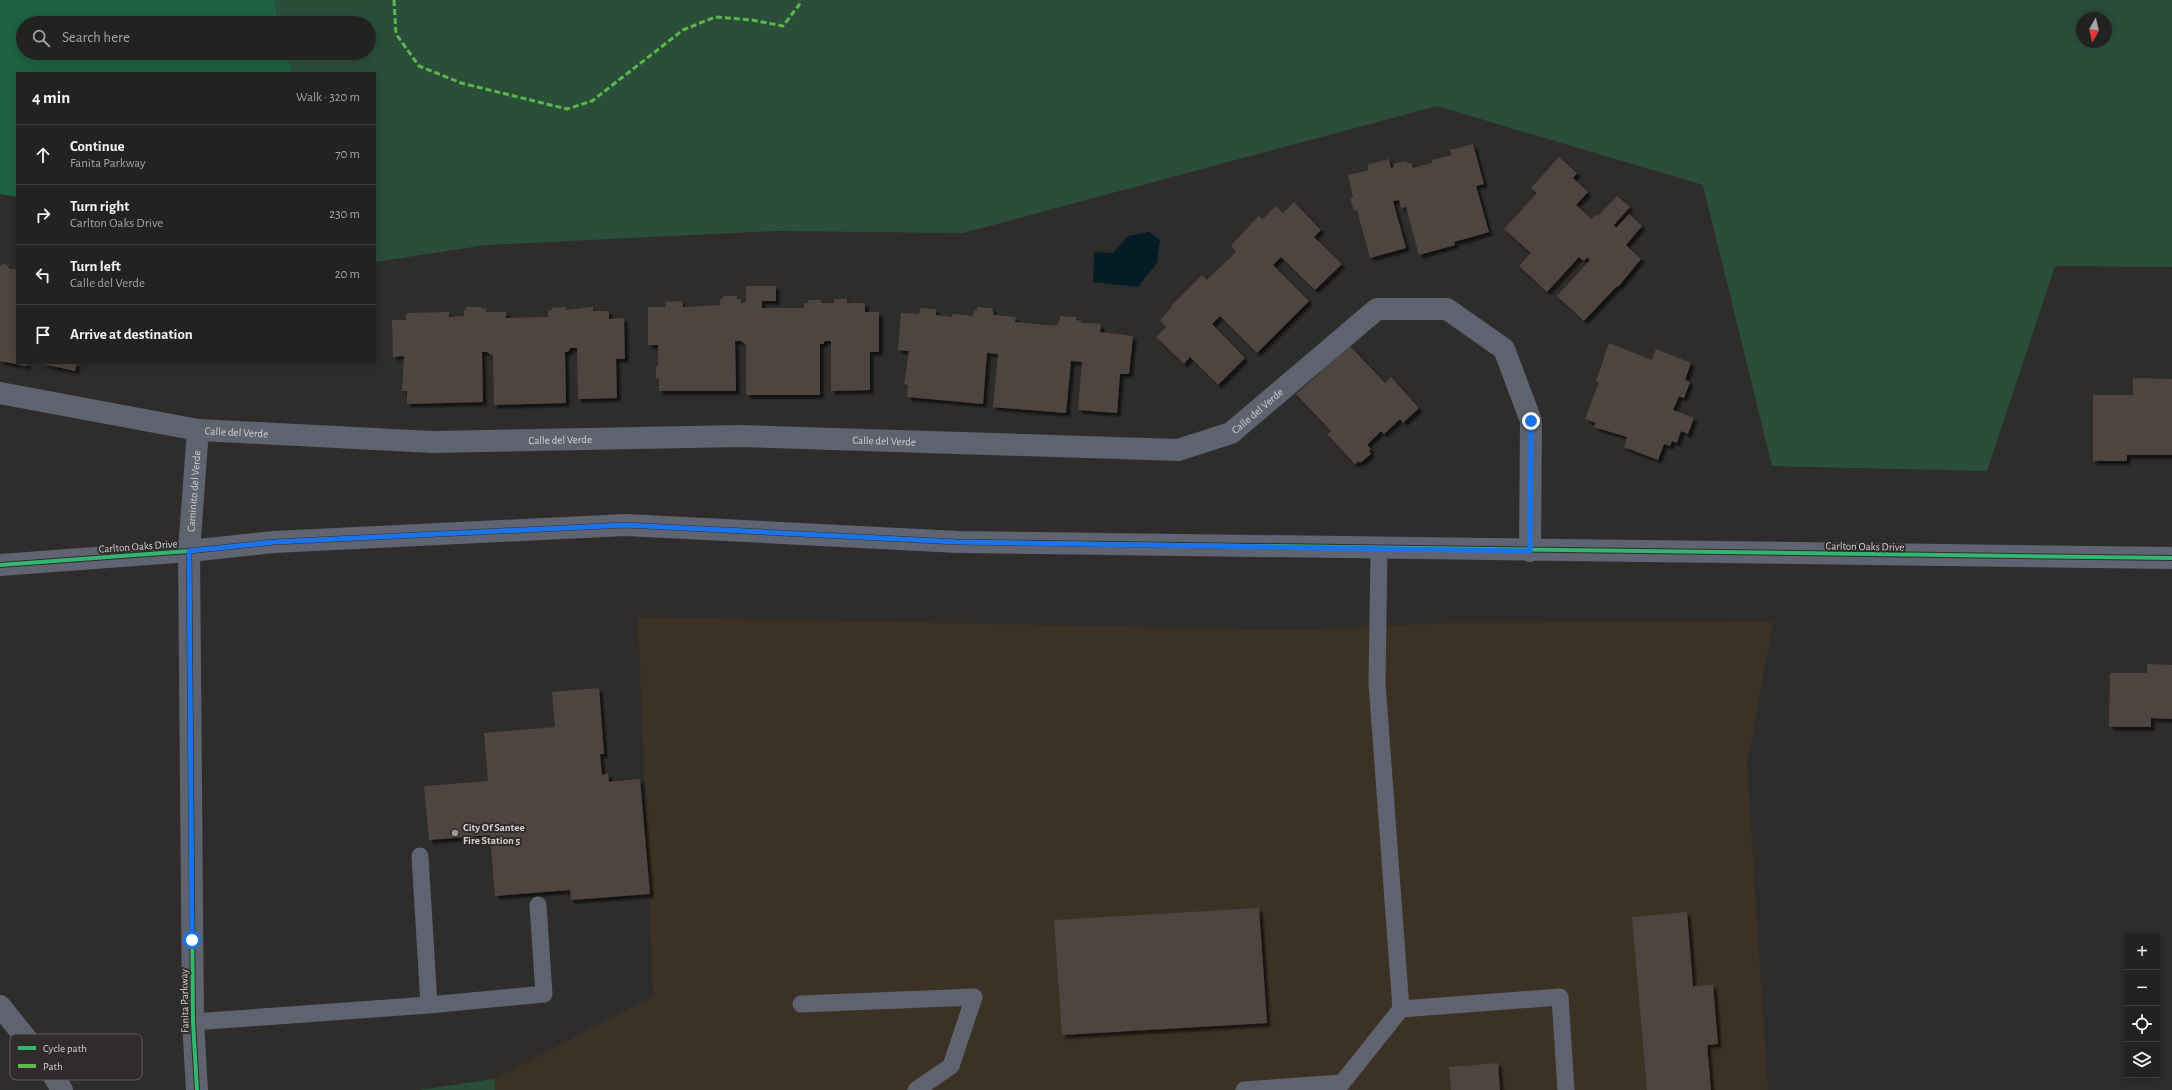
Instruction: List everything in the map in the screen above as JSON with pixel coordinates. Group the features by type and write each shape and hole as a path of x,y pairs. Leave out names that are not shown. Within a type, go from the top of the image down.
{"main road":[{"name":"Carlton Oaks Drive","path":"0,565 189,551 274,542 625,525 958,542 1530,551 2172,558"}],"street":[{"name":"Calle del Verde","path":"0,394 198,430 433,442 741,436 1178,450 1231,433 1377,309 1447,309 1504,349 1531,421 1530,551"},
{"name":"Caminito del Verde","path":"189,551 198,430"},
{"name":"Fanita Parkway","path":"189,551 193,1022 197,1090"},
{"path":"0,1006 23,1034"},
{"path":"56,1080 62,1090"}],"lane":[{"path":"1244,1090 1343,1087 1401,1008 1377,683 1379,549"},
{"path":"420,856 429,1005"},
{"path":"193,1022 429,1005 544,994 538,905"},
{"path":"801,1004 974,997 951,1066 916,1090"},
{"path":"1401,1008 1560,997 1566,1090"}],"shaded area":[{"path":"638,617 1300,630 1447,623 1773,622 1747,765 1768,1090 495,1090 494,1079 653,996"}],"green space":[{"path":"0,0 274,0 277,16 16,16 16,60 289,60 292,72 16,72 16,197 0,194"},
{"path":"274,0 2172,0 2172,267 2055,266 1987,471 1772,466 1703,185 1437,106 963,233 776,231 486,245 376,262 376,72 292,72 289,60 376,60 376,16 277,16"},
{"path":"494,1079 495,1090 419,1090"}],"water":[{"path":"1149,232 1160,240 1157,263 1138,287 1093,282 1094,252 1113,253 1128,236"}],"building":[{"path":"1473,144 1484,184 1476,186 1489,232 1454,242 1455,245 1419,255 1406,207 1401,208 1399,200 1393,201 1406,248 1370,258 1357,210 1354,211 1350,198 1353,197 1348,175 1369,170 1367,165 1389,159 1391,168 1394,167 1393,164 1407,161 1408,164 1411,162 1413,168 1432,163 1432,160 1452,155 1450,150"},
{"path":"1559,157 1577,173 1573,178 1588,192 1576,205 1592,219 1595,215 1598,216 1617,196 1630,207 1614,225 1616,228 1629,214 1642,226 1626,245 1641,259 1618,287 1617,286 1584,321 1557,296 1590,260 1587,257 1584,261 1579,257 1547,292 1519,266 1531,253 1504,229 1537,193 1531,188"},
{"path":"1294,202 1321,230 1314,237 1342,264 1315,290 1281,257 1273,265 1309,301 1257,353 1220,316 1212,324 1245,358 1218,385 1190,357 1184,364 1156,337 1166,327 1160,320 1172,307 1171,306 1202,275 1207,280 1236,252 1231,245 1259,216 1263,219 1276,206 1283,213"},
{"path":"2,264 9,265 8,268 16,270 16,364 27,364 26,366 0,361 0,267"},
{"path":"746,286 776,286 776,301 762,301 762,308 804,308 804,303 808,303 808,300 821,300 821,303 834,303 834,299 847,299 847,303 865,303 865,312 879,312 879,352 870,352 870,390 831,391 831,341 825,341 823,344 820,344 820,395 746,395 746,345 741,341 735,341 736,391 659,391 659,379 656,378 656,366 658,366 658,345 648,345 648,307 666,307 665,302 682,301 683,307 720,305 720,299 723,299 723,296 737,296 737,299 741,299 741,303 746,302"},
{"path":"466,307 482,307 482,309 486,309 486,312 506,312 506,318 548,317 548,310 552,310 552,308 566,307 566,310 593,307 593,311 609,311 609,319 624,318 625,359 616,359 617,398 578,399 577,348 570,348 568,352 565,352 566,403 494,405 493,356 487,352 482,352 483,402 407,404 407,391 402,391 404,356 393,357 392,320 406,320 406,313 449,312 449,317 464,316 464,310 466,310"},
{"path":"977,307 992,308 994,315 1016,317 1015,322 1057,326 1061,316 1076,317 1076,320 1081,321 1081,323 1101,324 1100,332 1133,336 1129,374 1120,374 1117,413 1078,410 1082,362 1071,361 1066,413 993,407 998,354 987,353 983,404 907,397 908,385 904,384 909,351 898,350 901,313 919,314 920,308 936,309 936,315 952,317 952,314 973,316 974,310 977,311"},
{"path":"1609,343 1652,360 1656,349 1691,363 1685,380 1690,382 1684,398 1679,396 1673,410 1694,418 1688,434 1681,431 1677,443 1672,441 1670,446 1664,444 1658,460 1624,447 1627,437 1594,427 1596,423 1585,419 1599,382 1596,381"},
{"path":"1350,346 1385,383 1391,377 1419,408 1403,423 1400,419 1384,434 1381,431 1367,445 1371,449 1369,451 1371,454 1360,463 1359,461 1355,464 1327,434 1331,431 1296,394"},
{"path":"44,364 77,364 75,371"},
{"path":"2133,378 2172,379 2172,455 2127,455 2127,461 2093,461 2093,395 2133,395"},
{"path":"2147,664 2172,665 2172,719 2151,718 2151,727 2109,727 2110,673 2147,673"},
{"path":"599,688 604,754 600,754 602,775 608,773 609,782 640,779 650,894 571,900 570,890 495,896 490,835 429,840 424,786 488,781 484,733 555,727 552,692"},
{"path":"1259,908 1267,1023 1062,1035 1054,920"},
{"path":"1687,912 1693,986 1713,985 1718,1044 1707,1045 1711,1090 1647,1090 1632,917"},
{"path":"1498,1063 1500,1090 1451,1090 1449,1067"}],"marked path":[{"path":"394,0 396,34 419,66 461,83 567,109 592,101 683,30 715,17 752,20 783,26 799,5 800,0"}],"cycle path":[{"path":"0,565 189,551 274,542 625,525 958,542 2172,558"},
{"path":"189,551 193,1022 197,1090"}],"place":[{"name":"City Of Santee Fire Station 5","path":"455,833"}],"route":[{"path":"192,940 189,551 274,542 625,525 958,542 1530,551 1531,421"}]}
